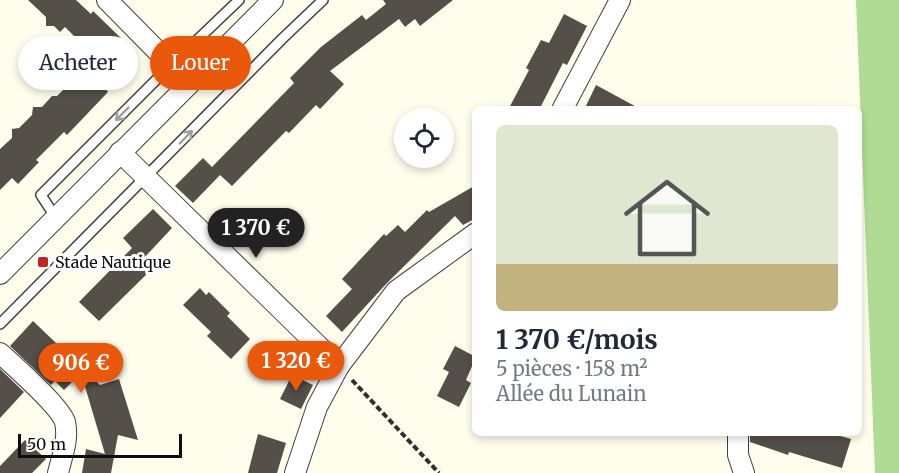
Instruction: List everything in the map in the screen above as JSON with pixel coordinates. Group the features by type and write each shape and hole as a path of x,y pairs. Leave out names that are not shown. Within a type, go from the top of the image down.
{"street":[{"path":"107,0 150,43"},
{"path":"0,274 273,0"},
{"path":"564,106 621,0"},
{"path":"120,152 339,366"},
{"path":"295,473 318,407 339,366 396,291 472,236"},
{"path":"0,353 52,404 64,420 66,444 58,473"},
{"path":"738,436 738,455 744,473"}],"lane":[{"path":"201,36 239,0"},
{"path":"0,324 323,0"},
{"path":"56,218 41,195 150,85"}],"path":[{"path":"339,366 439,473"}],"green space":[{"path":"856,0 899,0 899,473 875,473"}],"building":[{"path":"28,0 76,0 91,14 93,11 119,36 74,36 65,27 60,32 54,26 46,26 46,17"},
{"path":"383,0 453,0 420,26 415,19 405,27 399,19 330,71 344,84 320,109 316,105 289,133 286,131 232,186 220,175 193,203 175,186 203,158 212,167 294,83 290,78 321,47 362,15 366,20 386,4"},
{"path":"564,14 587,26 567,65 563,63 541,106 510,106 529,70 526,68 541,40 549,43"},
{"path":"596,85 635,106 586,106"},
{"path":"63,90 107,90 108,92 67,135 64,132 36,160 39,162 18,184 12,178 0,190 0,149 12,138 12,129 19,128 32,115 33,107 42,107 52,96 57,96"},
{"path":"472,187 472,220 463,225 455,216 387,283 342,332 326,316 352,289 342,279 384,234 386,236 398,225 405,232 427,210 429,212"},
{"path":"153,209 172,228 143,259 153,268 99,321 79,302 132,248 123,238"},
{"path":"200,288 206,295 209,292 230,313 227,316 250,339 231,359 207,336 211,332 183,305"},
{"path":"33,321 100,385 119,379 138,440 118,435 111,473 82,473 86,449 105,454 81,373 64,390 55,381 51,385 10,346"},
{"path":"455,346 472,355 472,366 466,380 471,383 459,407 437,396 449,372 443,369"},
{"path":"0,369 24,392 0,418"},
{"path":"292,375 313,385 301,409 280,399"},
{"path":"258,434 286,443 277,473 248,473"},
{"path":"750,436 840,436 851,439 842,468 789,452 788,455 750,442"},
{"path":"25,440 46,459 32,473 0,473 0,466"}],"place":[{"name":"Stade Nautique","path":"43,262"}]}
